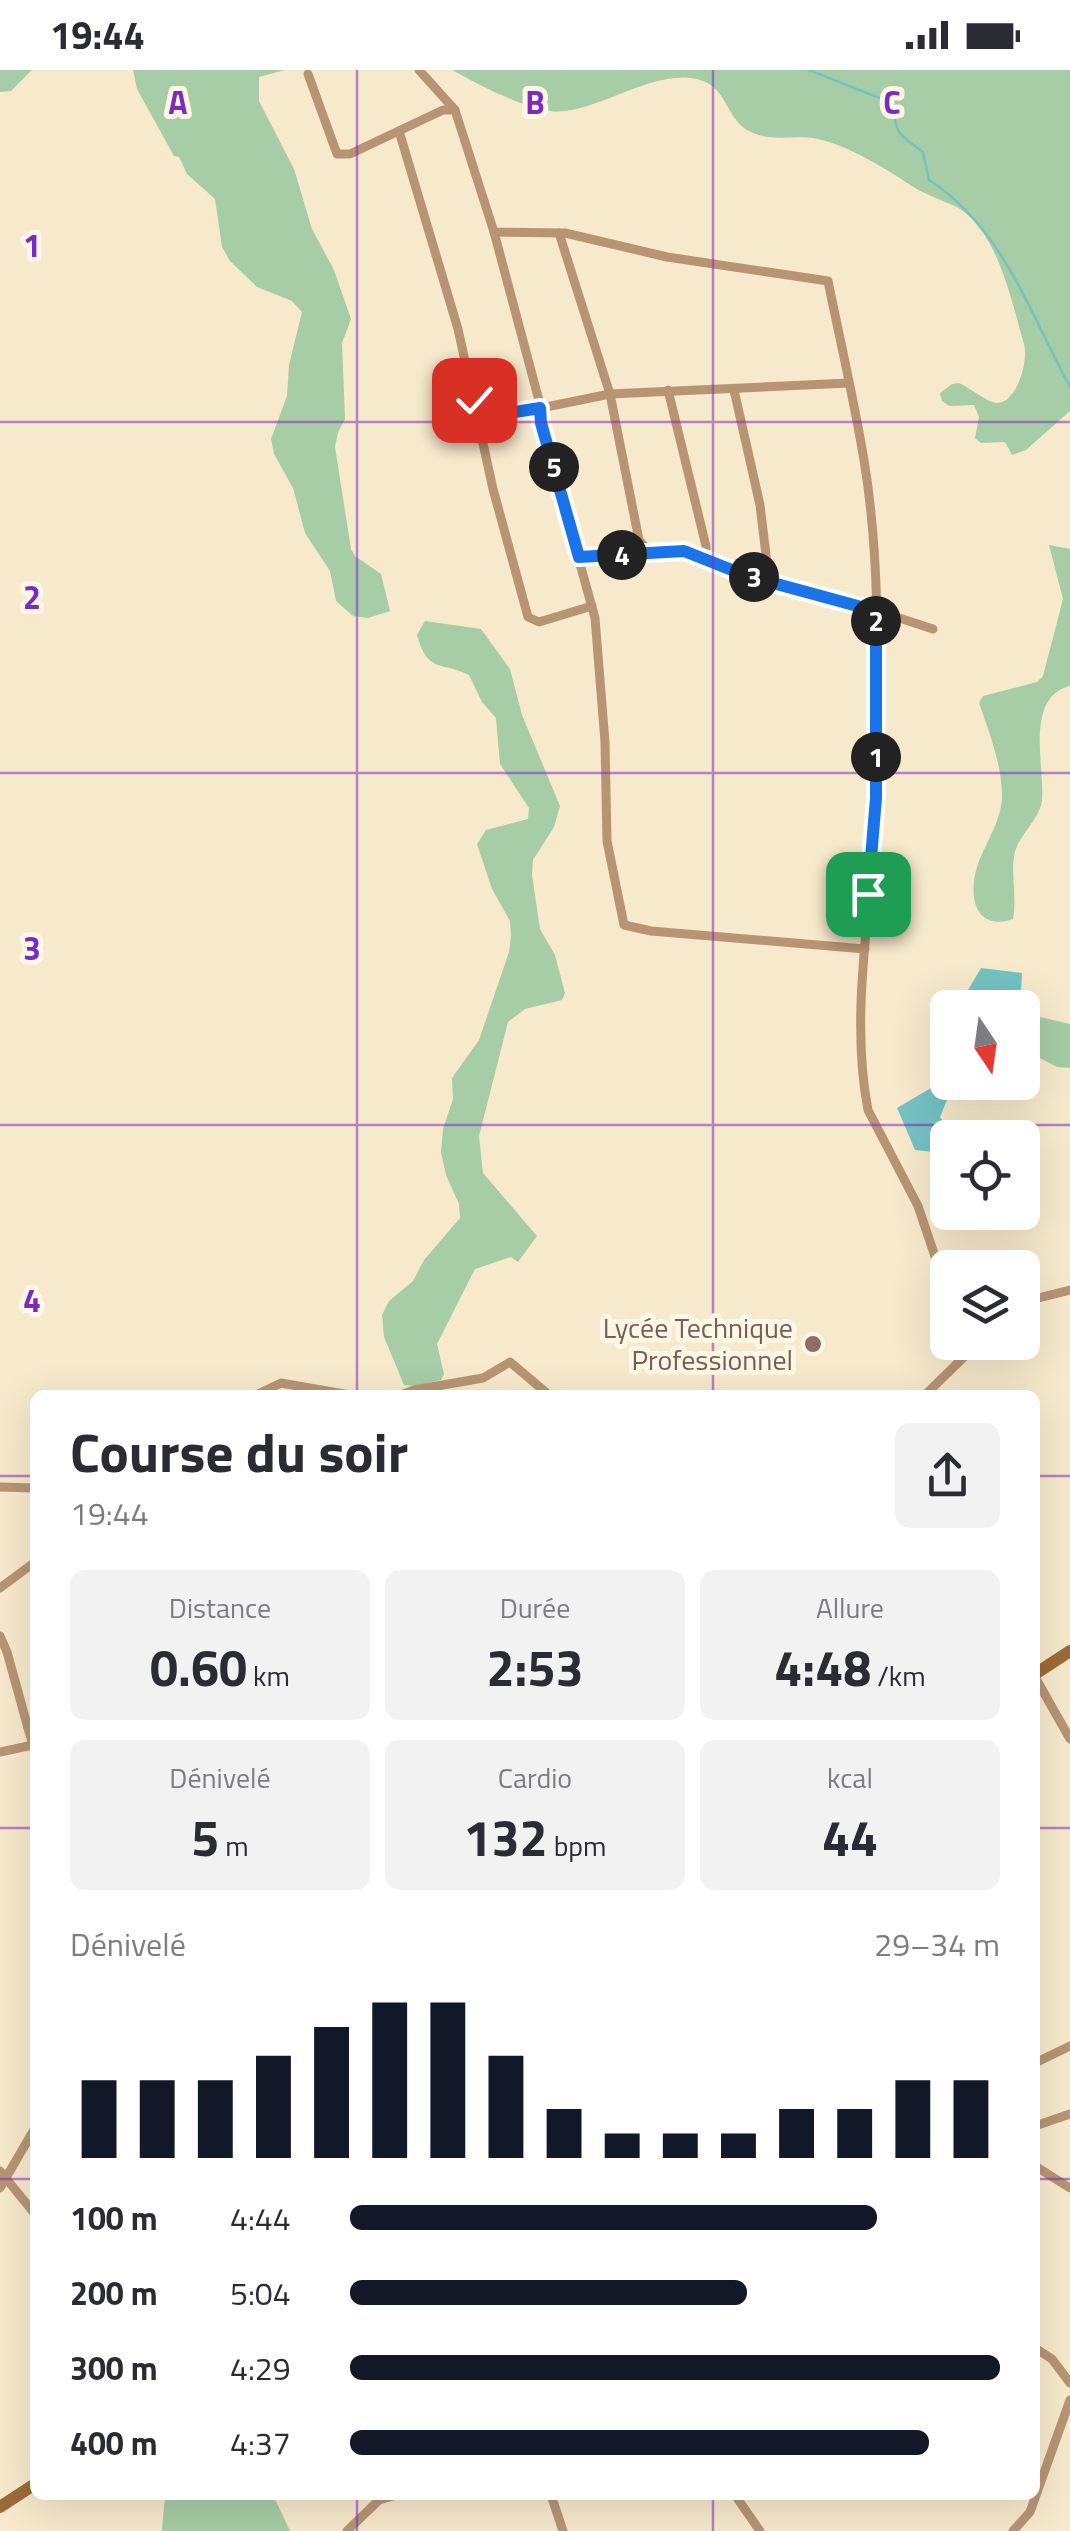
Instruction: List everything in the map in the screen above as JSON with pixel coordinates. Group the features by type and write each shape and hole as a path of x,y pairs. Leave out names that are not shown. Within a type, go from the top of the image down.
{"main road":[{"path":"1040,1672 1070,1651"},
{"path":"0,2507 30,2487"}],"street":[{"path":"419,70 455,110 494,232 592,606 601,669 607,841 624,924 651,931 865,950"},
{"path":"308,74 337,154 350,154 443,110 455,110"},
{"path":"399,131 458,330 493,490 528,617 538,622 592,606"},
{"path":"494,232 558,233 667,257 828,281 865,462 876,611 876,798 862,1036 868,1110 918,1206 933,1250"},
{"path":"558,233 610,394 639,540 650,552"},
{"path":"478,418 610,394 849,383"},
{"path":"668,390 706,546 705,559"},
{"path":"734,390 760,505 769,580"},
{"path":"579,557 684,551 747,576 933,629"},
{"path":"1040,1298 1070,1290"},
{"path":"930,1390 962,1360"},
{"path":"414,1390 483,1378 510,1362 543,1390"},
{"path":"267,1390 282,1383 322,1390"},
{"path":"0,1487 30,1488"},
{"path":"0,1588 30,1566"},
{"path":"0,1636 8,1652 30,1735"},
{"path":"1040,1685 1070,1739"},
{"path":"0,1752 30,1749"},
{"path":"1040,2061 1070,2046"},
{"path":"1040,2124 1070,2114"},
{"path":"0,2188 3,2174 30,2135"},
{"path":"1040,2169 1070,2188"},
{"path":"3,2174 30,2208"},
{"path":"1040,2351 1052,2359 1070,2383"},
{"path":"1040,2484 1070,2400"},
{"path":"347,2531 379,2500"},
{"path":"553,2500 563,2531"},
{"path":"738,2500 760,2531"},
{"path":"1013,2531 1030,2512 1034,2500"}],"green space":[{"path":"0,70 32,70 11,91 0,92"},
{"path":"133,70 285,70 259,77 259,101 294,169 312,229 334,270 351,319 342,343 345,419 335,447 351,549 381,574 390,611 368,618 353,616 336,601 330,571 305,533 293,488 274,454 271,439 287,396 289,365 302,312 292,301 257,287 230,261 222,247 215,199 187,174 179,157 174,156 137,89"},
{"path":"452,70 1070,70 1070,411 1026,450 1012,455 1005,442 981,443 975,438 979,417 974,405 949,406 942,401 940,393 959,383 992,402 1008,399 1019,382 1025,351 994,251 973,220 960,209 841,146 817,139 757,135 741,125 719,93 703,81 673,78 582,108 550,111 512,100"},
{"path":"1049,545 1070,549 1070,686 1056,693 1042,718 1042,800 1014,856 1013,919 1000,922 983,916 974,900 974,878 1000,812 1002,793 997,759 979,703 983,696 1037,682 1043,676 1063,599"},
{"path":"425,621 481,629 510,669 522,715 560,806 554,827 533,860 532,875 540,929 555,955 565,993 562,1000 525,1009 508,1022 479,1136 483,1173 537,1236 518,1262 511,1257 475,1269 437,1344 444,1374 441,1380 418,1386 404,1385 384,1337 382,1315 389,1301 413,1281 424,1260 460,1218 441,1152 443,1129 453,1099 452,1078 479,1040 511,936 510,921 492,889 477,844 486,830 528,819 529,808 500,764 496,718 482,702 469,675 426,656 417,635"},
{"path":"1040,1017 1070,1024 1070,1068 1057,1067 1040,1058"},
{"path":"165,2500 275,2500 290,2531 162,2531"}],"water":[{"path":"981,968 1022,973 1021,990 968,990"},
{"path":"930,1089 930,1100 947,1100 942,1120 930,1120 930,1152 915,1150 897,1108"}],"waterway":[{"path":"809,70 892,103 899,132 923,152 929,180 976,222 1012,273 1070,387"}],"place":[{"name":"Lycée Technique Professionnel","path":"813,1344"}],"route":[{"path":"474,400 478,418 540,408 579,557 684,551 747,576 876,611 876,798 868,894"}]}
